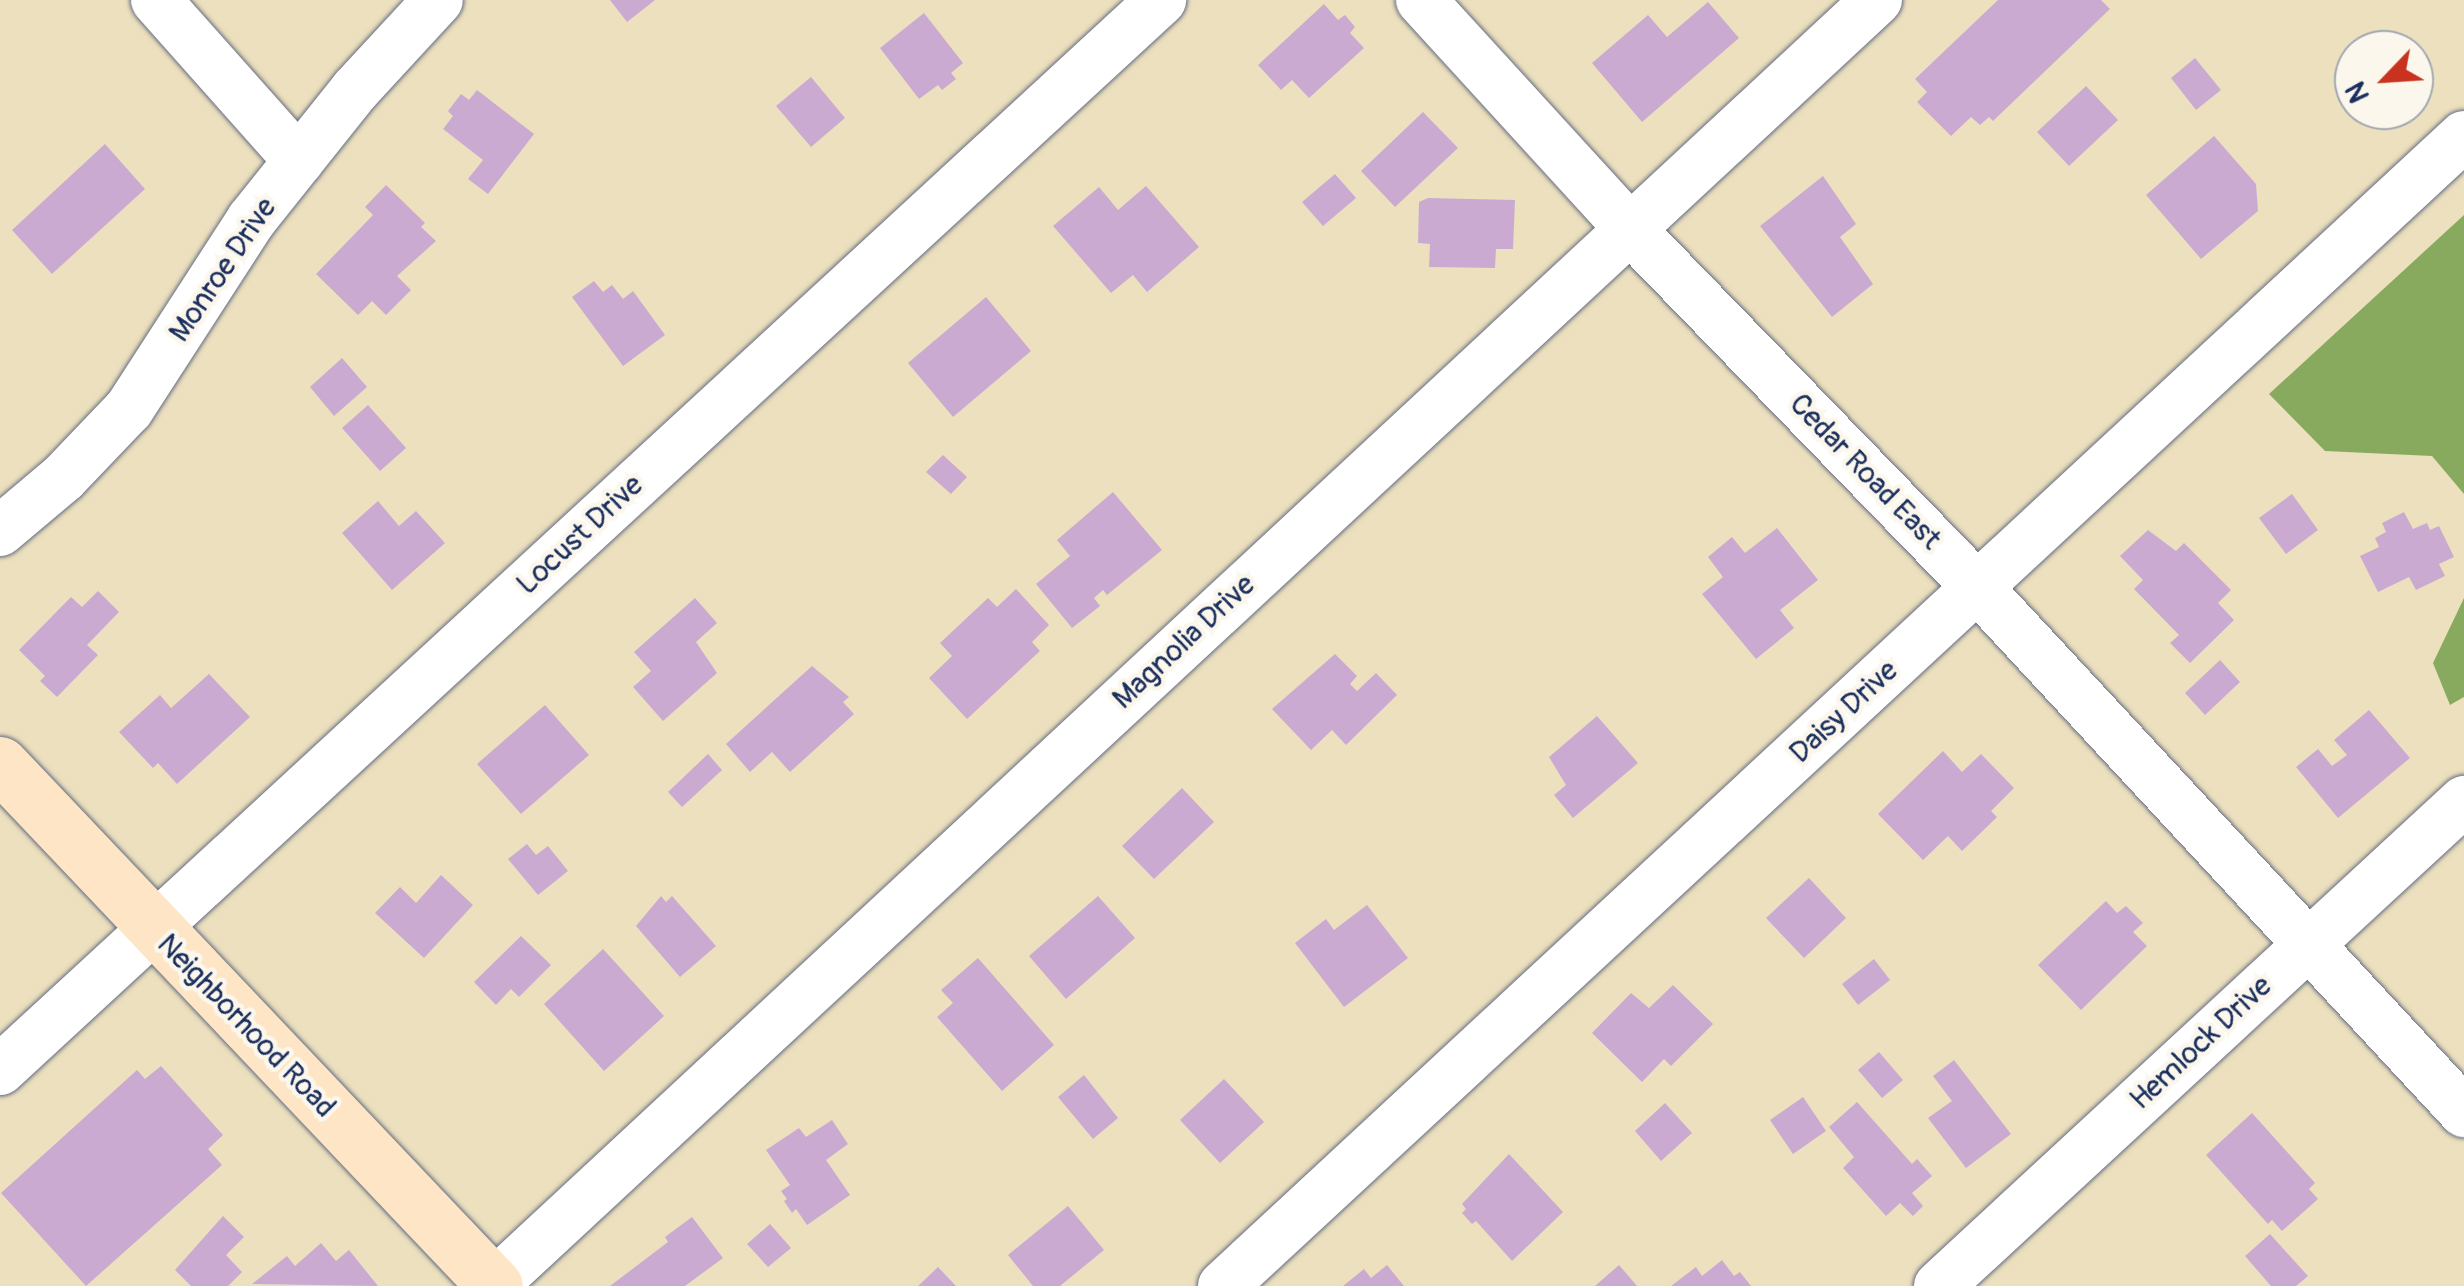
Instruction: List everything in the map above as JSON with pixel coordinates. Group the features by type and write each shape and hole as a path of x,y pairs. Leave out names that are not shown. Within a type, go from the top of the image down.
{"street":[{"path":"156,0 299,161"},
{"name":"Monroe Drive","path":"0,530 64,478 129,410 252,219 355,90 438,0"},
{"name":"Locust Drive","path":"0,1070 1161,0"},
{"name":"Cedar Road East","path":"1421,0 1629,228 1978,588 2464,1112"},
{"name":"Magnolia Drive","path":"493,1285 1877,0"},
{"name":"Daisy Drive","path":"1223,1286 2464,136"},
{"name":"Neighborhood Road","path":"0,764 152,929 493,1285"},
{"name":"Hemlock Drive","path":"1940,1286 2464,801"}],"green space":[{"path":"2464,215 2464,494 2432,456 2325,451 2269,394"},
{"path":"2464,598 2464,697 2450,705 2433,663"}],"building":[{"path":"610,0 655,0 627,22"},
{"path":"1998,0 2101,0 2110,9 1993,121 1989,117 1980,125 1971,117 1951,136 1917,102 1927,92 1915,79"},
{"path":"1708,2 1739,38 1642,122 1592,63 1648,15 1667,37"},
{"path":"1324,4 1338,20 1345,15 1355,27 1350,33 1364,48 1309,98 1292,80 1281,90 1258,65"},
{"path":"924,13 963,63 951,73 956,79 942,90 938,85 919,99 880,48"},
{"path":"2195,58 2221,90 2196,110 2171,78"},
{"path":"811,77 845,118 811,147 776,106"},
{"path":"2086,86 2118,120 2069,166 2037,132"},
{"path":"477,90 534,134 488,194 468,179 483,160 443,129 453,116 448,111 461,94 469,100"},
{"path":"1423,112 1458,148 1395,207 1361,171"},
{"path":"2214,136 2256,184 2258,211 2201,259 2146,195"},
{"path":"105,144 145,189 52,274 12,230"},
{"path":"1335,174 1356,198 1323,226 1302,202"},
{"path":"1823,176 1856,224 1840,237 1873,284 1832,317 1760,226"},
{"path":"386,185 425,223 421,227 436,241 397,276 411,290 386,315 372,301 358,315 316,274 373,215 365,207"},
{"path":"1146,186 1199,247 1147,292 1133,275 1111,293 1053,226 1099,187 1118,210"},
{"path":"1428,198 1515,200 1513,249 1496,249 1495,268 1429,267 1430,244 1418,243 1419,202"},
{"path":"594,281 603,292 612,285 623,299 633,291 665,335 623,366 572,297"},
{"path":"986,297 1031,351 953,417 908,363"},
{"path":"342,358 367,387 334,416 310,387"},
{"path":"368,405 406,448 380,471 342,428"},
{"path":"943,455 967,477 951,494 926,472"},
{"path":"1113,492 1162,550 1107,595 1103,590 1094,598 1100,606 1072,628 1036,584 1070,556 1057,540"},
{"path":"2292,494 2318,530 2286,554 2259,518"},
{"path":"378,501 399,526 416,511 445,543 392,590 342,533"},
{"path":"2404,512 2413,529 2427,523 2430,530 2439,526 2454,557 2439,564 2445,576 2416,590 2409,577 2378,592 2360,556 2379,547 2375,538 2386,532 2382,523"},
{"path":"1777,528 1818,580 1780,610 1794,628 1756,659 1702,594 1723,577 1708,557 1732,537 1745,553"},
{"path":"2148,530 2176,551 2184,543 2231,590 2218,603 2234,620 2190,663 2170,643 2179,635 2134,589 2143,580 2120,556"},
{"path":"1016,589 1049,625 1032,642 1040,651 967,719 929,678 952,656 940,643 988,598 997,607"},
{"path":"98,591 119,612 87,645 98,655 57,697 40,681 45,676 19,650 71,597 82,607"},
{"path":"695,598 717,623 696,642 717,673 663,721 633,687 651,671 634,652"},
{"path":"1335,654 1357,676 1350,684 1357,691 1376,673 1397,695 1346,745 1332,730 1311,750 1272,709"},
{"path":"2220,660 2240,682 2205,715 2185,693"},
{"path":"812,666 849,697 843,702 854,714 790,772 772,752 750,772 726,744"},
{"path":"209,674 250,717 177,784 158,763 153,768 119,732 160,695 171,708"},
{"path":"545,705 589,755 521,814 477,764"},
{"path":"2369,710 2410,758 2338,818 2296,767 2318,749 2332,766 2347,755 2334,740"},
{"path":"1597,716 1638,763 1573,818 1554,795 1566,785 1549,757"},
{"path":"1943,751 1962,772 1981,754 2014,788 1991,811 1997,817 1962,851 1948,836 1923,860 1878,814"},
{"path":"708,754 722,770 682,807 668,792"},
{"path":"1182,788 1214,822 1154,879 1122,846"},
{"path":"527,844 536,855 548,846 568,871 538,895 508,859"},
{"path":"441,875 473,905 424,958 375,913 400,887 416,903"},
{"path":"1809,878 1846,918 1804,958 1766,918"},
{"path":"661,896 666,902 672,896 716,946 680,977 636,926"},
{"path":"1098,896 1135,938 1066,999 1029,956"},
{"path":"2106,901 2117,913 2126,906 2143,923 2133,932 2147,946 2081,1010 2038,965"},
{"path":"1367,905 1408,958 1344,1007 1295,943 1326,919 1334,930"},
{"path":"521,936 551,965 519,997 511,989 496,1005 474,982"},
{"path":"603,949 664,1016 604,1071 544,1004"},
{"path":"978,958 1054,1045 1002,1091 937,1017 953,1003 941,990"},
{"path":"1874,959 1890,980 1858,1005 1842,984"},
{"path":"1673,985 1713,1024 1671,1066 1664,1059 1642,1082 1592,1033 1631,993 1649,1008"},
{"path":"1879,1052 1903,1080 1882,1098 1858,1070"},
{"path":"1954,1060 2011,1134 1966,1168 1928,1118 1952,1101 1933,1076"},
{"path":"161,1066 223,1135 208,1149 222,1165 86,1286 1,1193 137,1070 145,1079"},
{"path":"1084,1075 1118,1118 1093,1139 1058,1097"},
{"path":"1224,1079 1264,1122 1220,1163 1180,1120"},
{"path":"1803,1097 1826,1131 1793,1154 1770,1120"},
{"path":"1857,1102 1912,1164 1917,1159 1932,1176 1912,1193 1923,1206 1913,1216 1900,1203 1886,1216 1843,1168 1854,1157 1829,1127"},
{"path":"1665,1103 1692,1133 1661,1161 1635,1131"},
{"path":"2252,1113 2315,1183 2309,1189 2318,1199 2282,1231 2272,1220 2268,1224 2206,1155"},
{"path":"832,1120 848,1144 826,1160 850,1195 807,1225 796,1209 792,1213 784,1201 787,1199 781,1191 790,1185 766,1150 799,1128 806,1137"},
{"path":"1509,1154 1563,1212 1512,1261 1476,1221 1472,1224 1462,1213 1466,1209 1462,1204"},
{"path":"1068,1206 1104,1250 1060,1286 1033,1286 1008,1255"},
{"path":"223,1216 244,1237 226,1255 242,1272 228,1286 191,1286 175,1270"},
{"path":"692,1217 723,1258 685,1286 610,1286 668,1242 665,1237"},
{"path":"770,1224 791,1248 768,1267 747,1244"},
{"path":"2270,1234 2308,1276 2296,1286 2271,1286 2245,1256"},
{"path":"321,1243 336,1261 349,1250 378,1286 252,1284 287,1256 295,1266"},
{"path":"1722,1260 1734,1276 1740,1272 1751,1286 1671,1286 1696,1267 1702,1276"},
{"path":"1387,1265 1404,1286 1343,1286 1364,1269 1371,1278"},
{"path":"1619,1265 1637,1286 1595,1286"},
{"path":"938,1267 956,1286 918,1286"}]}
